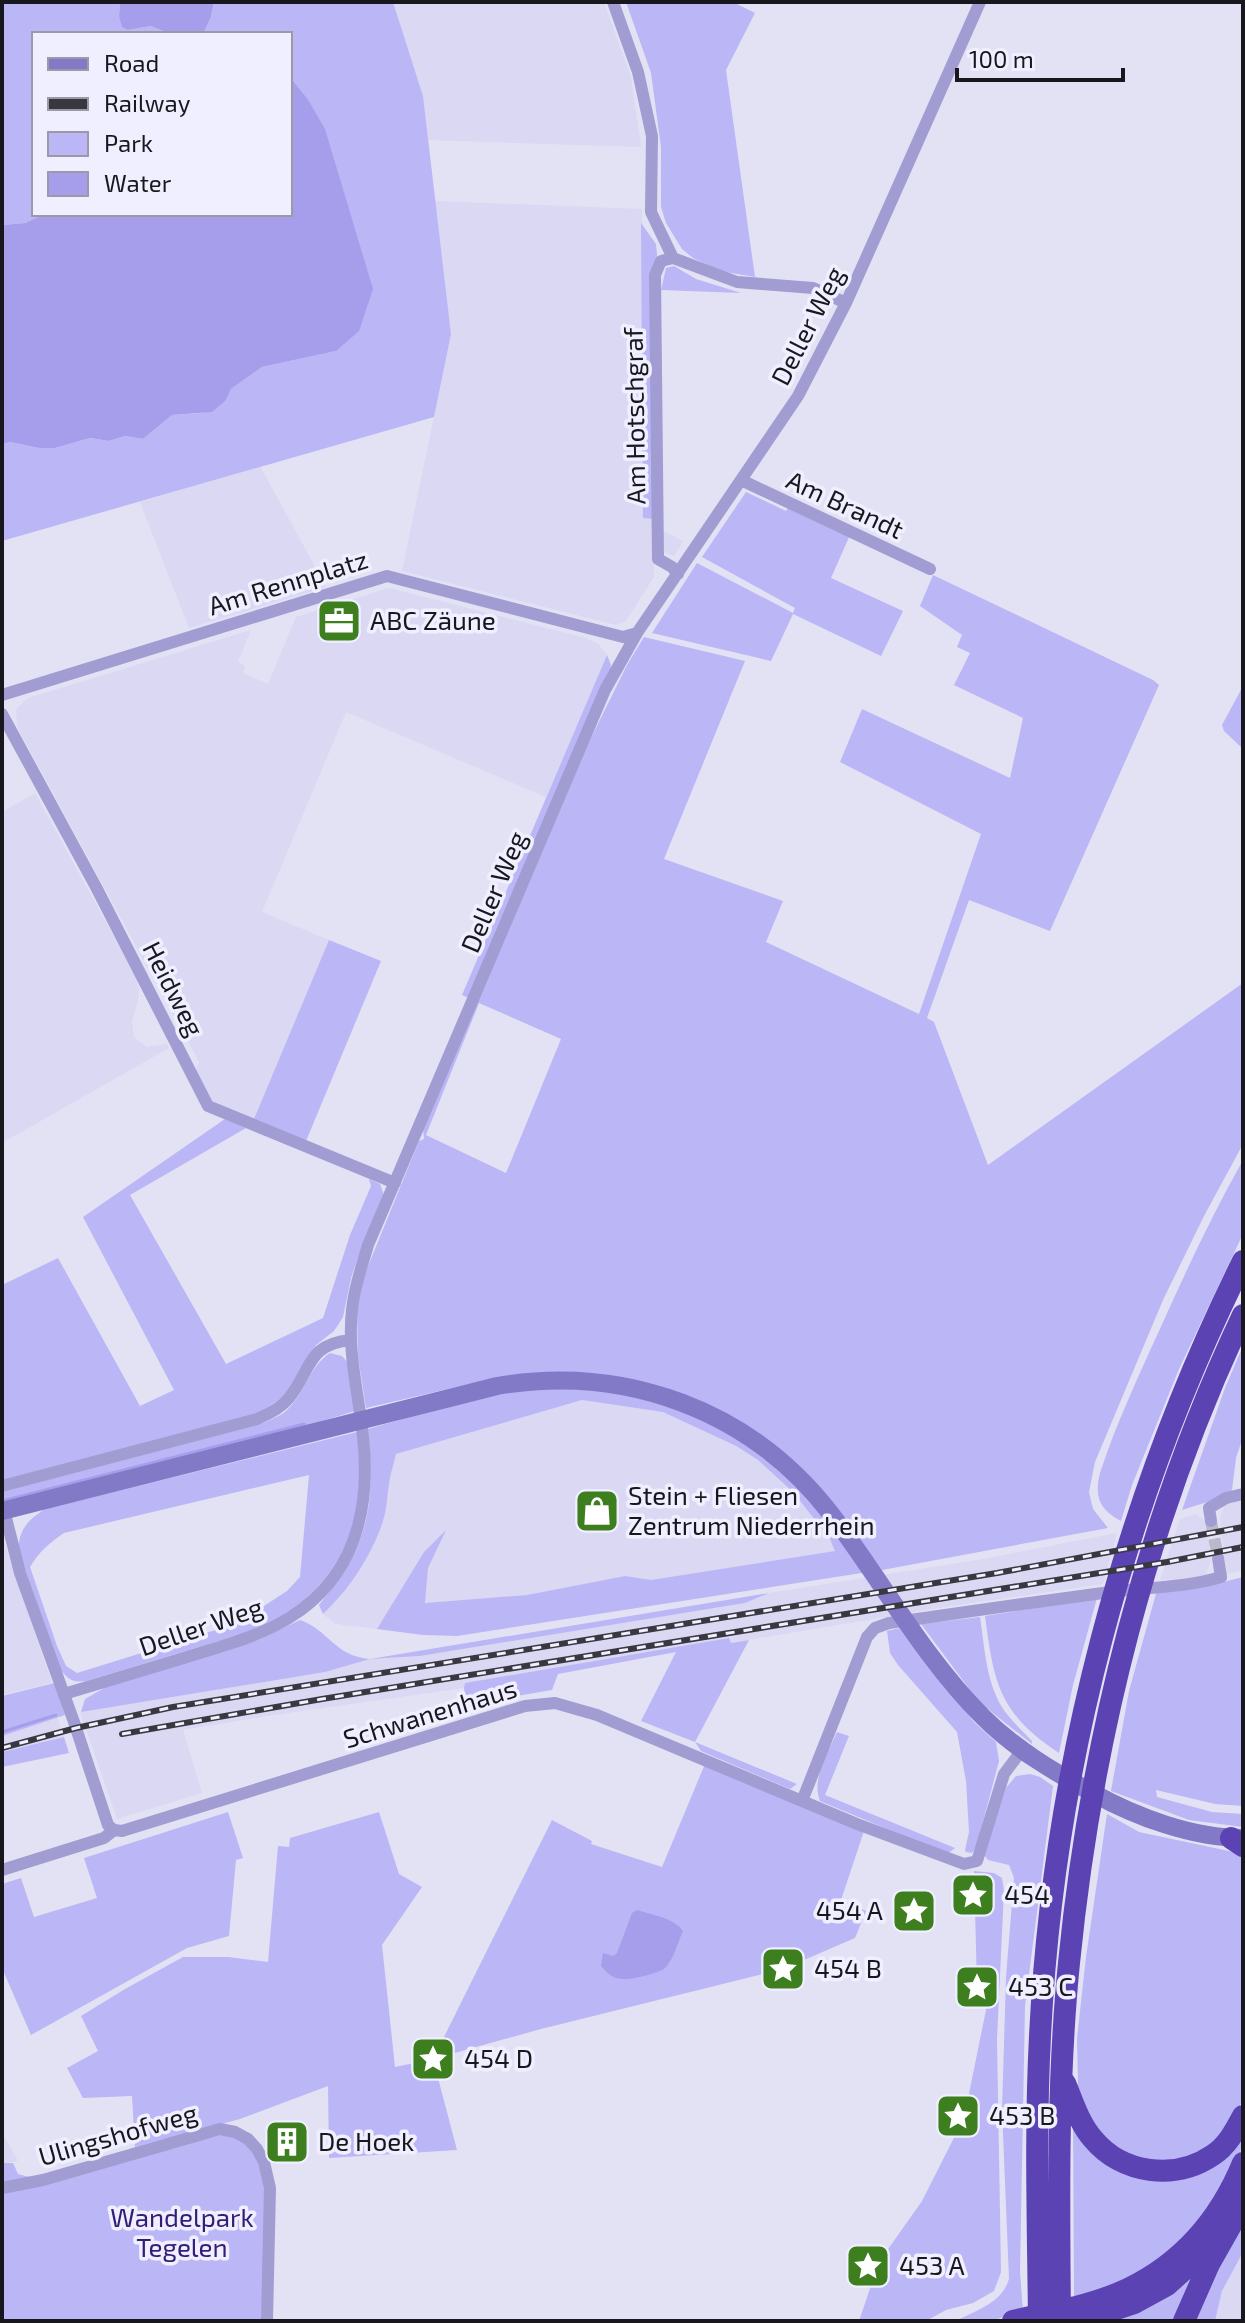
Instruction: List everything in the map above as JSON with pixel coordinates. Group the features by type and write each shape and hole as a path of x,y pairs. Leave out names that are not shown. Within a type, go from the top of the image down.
{"highway":[{"path":"1060,2321 1049,2281 1040,2037 1045,1962 1064,1816 1104,1633 1127,1552 1191,1376 1243,1261"},
{"path":"1039,2321 1049,2281 1069,1965 1087,1825 1100,1753 1153,1548 1178,1473 1243,1315"},
{"path":"1062,2075 1082,2124 1092,2138 1119,2160 1144,2169 1170,2171 1203,2161 1225,2144 1243,2116"},
{"path":"1013,2321 1108,2297 1164,2268 1189,2247 1212,2221 1243,2163"},
{"path":"1184,2321 1224,2234 1243,2204"},
{"path":"1081,2321 1134,2303 1167,2285 1224,2234"}],"main road":[{"path":"3,1510 463,1394 527,1381 587,1381 655,1393 704,1411 730,1425 794,1473 829,1512 910,1628 960,1692 985,1720 1022,1750 1050,1770 1110,1803 1185,1829 1239,1841"}],"street":[{"path":"613,2 638,72 652,136 651,212 673,258 737,282 813,288 846,303"},
{"name":"Deller Weg","path":"64,1694 264,1631 307,1606 341,1567 360,1523 365,1497 364,1448 351,1340 357,1279 368,1245 605,690 637,633 798,396 846,303 980,2"},
{"name":"Am Hotschgraf","path":"673,258 661,261 655,275 658,559 678,574"},
{"name":"Am Brandt","path":"741,480 930,569"},
{"name":"Am Rennplatz","path":"2,695 387,576 623,637 637,633"},
{"name":"Heidweg","path":"2,714 96,887 208,1106 395,1183"},
{"path":"2,1486 257,1419 287,1401 323,1347 333,1342 351,1340"},
{"path":"1211,1521 1209,1508 1226,1498 1243,1494"},
{"path":"3,1510 20,1573 108,1825 114,1830"},
{"path":"802,1801 862,1648 875,1628 889,1623 1191,1584 1221,1577 1218,1558"},
{"name":"Schwanenhaus","path":"2,1870 104,1838 114,1830 122,1831 525,1706 555,1703 597,1715 802,1801 964,1864 977,1861 1004,1774 1022,1750"},
{"name":"Ulingshofweg","path":"2,2188 43,2180 220,2129 235,2132 248,2139 257,2149 264,2162 270,2188 267,2321"}],"shaded area":[{"path":"393,2 604,2 631,77 641,147 428,140 423,96"},
{"path":"435,201 642,209 643,518 654,519 654,577 626,621 616,625 402,571 451,334"},
{"path":"260,466 326,587 189,628 140,502"},
{"path":"663,531 683,541 674,556 663,552"},
{"path":"389,588 586,638 598,644 607,655 546,797 346,712 262,912 329,940 254,1119 212,1102 195,1072 199,1062 17,727 16,709 28,698 251,630 238,662 245,666 243,673 268,684 296,617"},
{"path":"35,793 135,975 139,988 132,1021 134,1037 147,1047 167,1044 169,1048 2,1143 2,812"},
{"name":"Stein + Fliesen Zentrum Niederrhein","path":"582,1400 663,1412 735,1446 758,1460 793,1492 836,1551 651,1580 625,1576 527,1595 425,1603 428,1568 444,1532 424,1552 377,1629 336,1624 323,1614 338,1600 377,1537 384,1519 396,1454"},
{"path":"1243,1498 1243,1570 1226,1574 1220,1519 1226,1503"},
{"path":"1196,1514 1206,1522 1211,1559 1206,1575 1160,1580 1180,1519"},
{"path":"1117,1533 1103,1584 730,1643 729,1638 466,1683 464,1688 183,1730 202,1793 117,1819 80,1712 325,1672 370,1659 420,1656 745,1603 769,1593 983,1559"},
{"path":"2,1540 52,1683 2,1695"},
{"path":"57,1717 64,1737 2,1752 2,1736"},
{"path":"2,2132 18,2161 2,2163"},
{"path":"1243,2252 1243,2321 1215,2321 1222,2291"}],"green space":[{"path":"2,2 120,2 119,16 128,30 151,26 165,32 32,32 32,216 41,216 25,223 2,225"},
{"path":"214,2 393,2 423,96 451,334 434,417 2,541 2,444 10,442 55,448 90,438 109,441 125,436 143,439 172,415 202,413 226,400 231,389 262,367 336,351 307,98 292,79 292,32 204,32"},
{"path":"626,2 733,2 755,13 726,70 755,277 720,271 693,258 682,249 666,223 661,207 661,147 651,73"},
{"path":"641,223 656,244 657,254 654,519 643,518"},
{"path":"674,266 696,279 741,293 661,290 666,268"},
{"path":"746,492 786,511 789,506 850,535 831,578 903,611 881,656 793,614 771,661 652,633 697,563 793,613 795,608 702,557"},
{"path":"933,575 1159,685 1050,931 969,900 927,1018 934,1022 988,1165 1243,983 1243,1144 1163,1300 1095,1462 1089,1492 1093,1509 1108,1528 882,1570 838,1511 692,1399 653,1384 602,1374 563,1372 478,1382 366,1408 358,1356 357,1312 364,1276 419,1141 424,1139 423,1128 590,740 644,637 745,661 664,859 783,901 766,942 919,1014 981,834 840,762 862,709 1010,778 1023,718 954,685 970,653 957,647 962,635 920,606","holes":["479,1003 561,1039 506,1173 426,1135"]},
{"path":"607,655 611,665 609,675 469,998 462,995"},
{"path":"1243,686 1243,749 1224,731 1222,725"},
{"path":"329,940 381,961 306,1141 254,1119"},
{"path":"225,1119 246,1128 130,1195 226,1364 323,1318 350,1235 371,1186 369,1179 380,1184 384,1195 351,1278 343,1317 334,1331 316,1345 287,1394 259,1413 2,1481 2,1285 58,1258 140,1406 174,1390 83,1217"},
{"path":"1243,1160 1243,1234 1179,1369 1132,1485 1121,1521 1100,1502 1100,1473 1169,1309"},
{"path":"1243,1346 1243,1437 1236,1458 1232,1490 1226,1496 1182,1510 1225,1388"},
{"path":"330,1353 342,1356 349,1364 355,1411 255,1441 2,1504 2,1492 266,1422 288,1409 317,1365"},
{"path":"536,1386 627,1391 695,1415 739,1437 807,1494 868,1572 457,1636 377,1629 424,1552 446,1530 428,1568 425,1603 527,1595 625,1576 651,1580 835,1551 830,1539 793,1492 758,1460 736,1446 663,1412 582,1400 396,1454 384,1516 373,1546 351,1583 323,1614 319,1605 349,1562 365,1523 370,1481 368,1429 477,1398"},
{"path":"357,1432 359,1481 352,1526 333,1568 318,1587 299,1604 262,1626 86,1681 71,1679 59,1668 18,1549 26,1525 45,1509","holes":["309,1475 300,1577 287,1591 238,1623 77,1673 66,1666 57,1646 30,1567 45,1548 64,1533"]},
{"path":"1243,1577 1243,1806 1215,1804 1156,1790 1157,1797 1212,1812 1243,1814 1243,1827 1189,1820 1111,1791 1129,1691 1157,1590 1200,1588"},
{"path":"769,1593 745,1603 420,1656 370,1659"},
{"path":"1097,1598 1073,1685 1059,1753 1023,1724 1003,1695 992,1660 985,1616"},
{"path":"980,1617 987,1667 994,1691 1006,1713 1032,1744 979,1702 921,1624"},
{"path":"300,1620 348,1653 370,1659 325,1672 81,1712 85,1699 106,1687 260,1639"},
{"path":"904,1627 974,1722 996,1742 999,1761 976,1848 972,1853 965,1850 969,1832 966,1781 957,1732 890,1653 887,1631"},
{"path":"729,1638 731,1643 749,1640 695,1742 641,1721 676,1652 558,1674 552,1690 511,1697 467,1710 465,1683"},
{"path":"55,1683 65,1715 2,1736 2,1696"},
{"path":"837,1732 849,1736 825,1795 955,1848 947,1854 820,1801 819,1775"},
{"path":"64,1737 69,1753 2,1767 2,1752"},
{"path":"695,1742 797,1784 790,1789 701,1751"},
{"path":"705,1764 864,1831 841,1900 866,1911 855,1938 783,1969 433,2059 552,1820 592,1841 591,1844 662,1867"},
{"path":"1030,1774 1053,1786 1025,2006 1020,2272 1023,2311 991,2321 956,2321 995,2300 1009,2279 1002,2110 1006,1977 1014,1878 1009,1865 988,1860 984,1855 1006,1788 1016,1776"},
{"path":"228,1812 243,1858 236,1860 229,1936 187,1948 31,2035 2,1968 2,1884 21,1878 34,1917 97,1898 84,1858"},
{"path":"379,1812 399,1874 422,1887 382,1945 395,2067 433,2059 457,2150 329,2158 328,2086 240,2119 135,2147 132,2096 83,2098 67,2068 98,2051 81,2016 183,1957 228,1957 268,1962 278,1846 289,1847 290,1838"},
{"path":"1107,1814 1139,1832 1243,1854 1243,2097 1238,2111 1216,2144 1185,2161 1130,2160 1090,2126 1078,2086 1077,2038"},
{"path":"974,1871 994,1873 1002,1878 1004,1891 997,2039 1001,2272 994,2291 973,2303 946,2310 926,2321 859,2321 879,2262 922,2201 964,2118 986,2010 977,1987"},
{"path":"1073,2116 1092,2145 1183,2174 1243,2124 1239,2158 1195,2232 1146,2272 1074,2299"},
{"name":"Wandelpark Tegelen","path":"229,2133 240,2138 272,2172 271,2321 2,2321 2,2163 13,2163 18,2174 40,2180"},
{"path":"1243,2221 1243,2252 1222,2291 1215,2321 1192,2321"},
{"path":"1204,2260 1178,2321 1102,2321"}],"water":[{"path":"120,2 214,2 204,32 165,32 151,26 128,30 122,27"},
{"path":"292,79 325,129 373,289 359,331 336,351 262,367 231,389 226,400 212,412 172,415 143,439 125,436 109,441 90,438 55,448 10,442 2,444 2,225 25,223 41,216 292,216"},
{"path":"637,1910 669,1920 683,1931 666,1967 639,1977 616,1978 601,1966 603,1953 613,1956 617,1953 632,1913"}],"waterway":[{"path":"2,1501 304,1424"},
{"path":"2,1732 56,1715"}],"tunnel":[{"path":"1211,1521 1218,1558"}],"railway":[{"path":"2,1748 173,1707 997,1573 1243,1527"},
{"path":"122,1734 1243,1547"}],"place":[{"name":"ABC Zäune","path":"339,621"},
{"name":"Stein + Fliesen Zentrum Niederrhein","path":"597,1511"},
{"name":"454","path":"973,1895"},
{"name":"454 A","path":"914,1911"},
{"name":"454 B","path":"783,1969"},
{"name":"453 C","path":"977,1987"},
{"name":"454 D","path":"433,2059"},
{"name":"453 B","path":"958,2116"},
{"name":"De Hoek","path":"287,2142"},
{"name":"453 A","path":"868,2266"}]}
